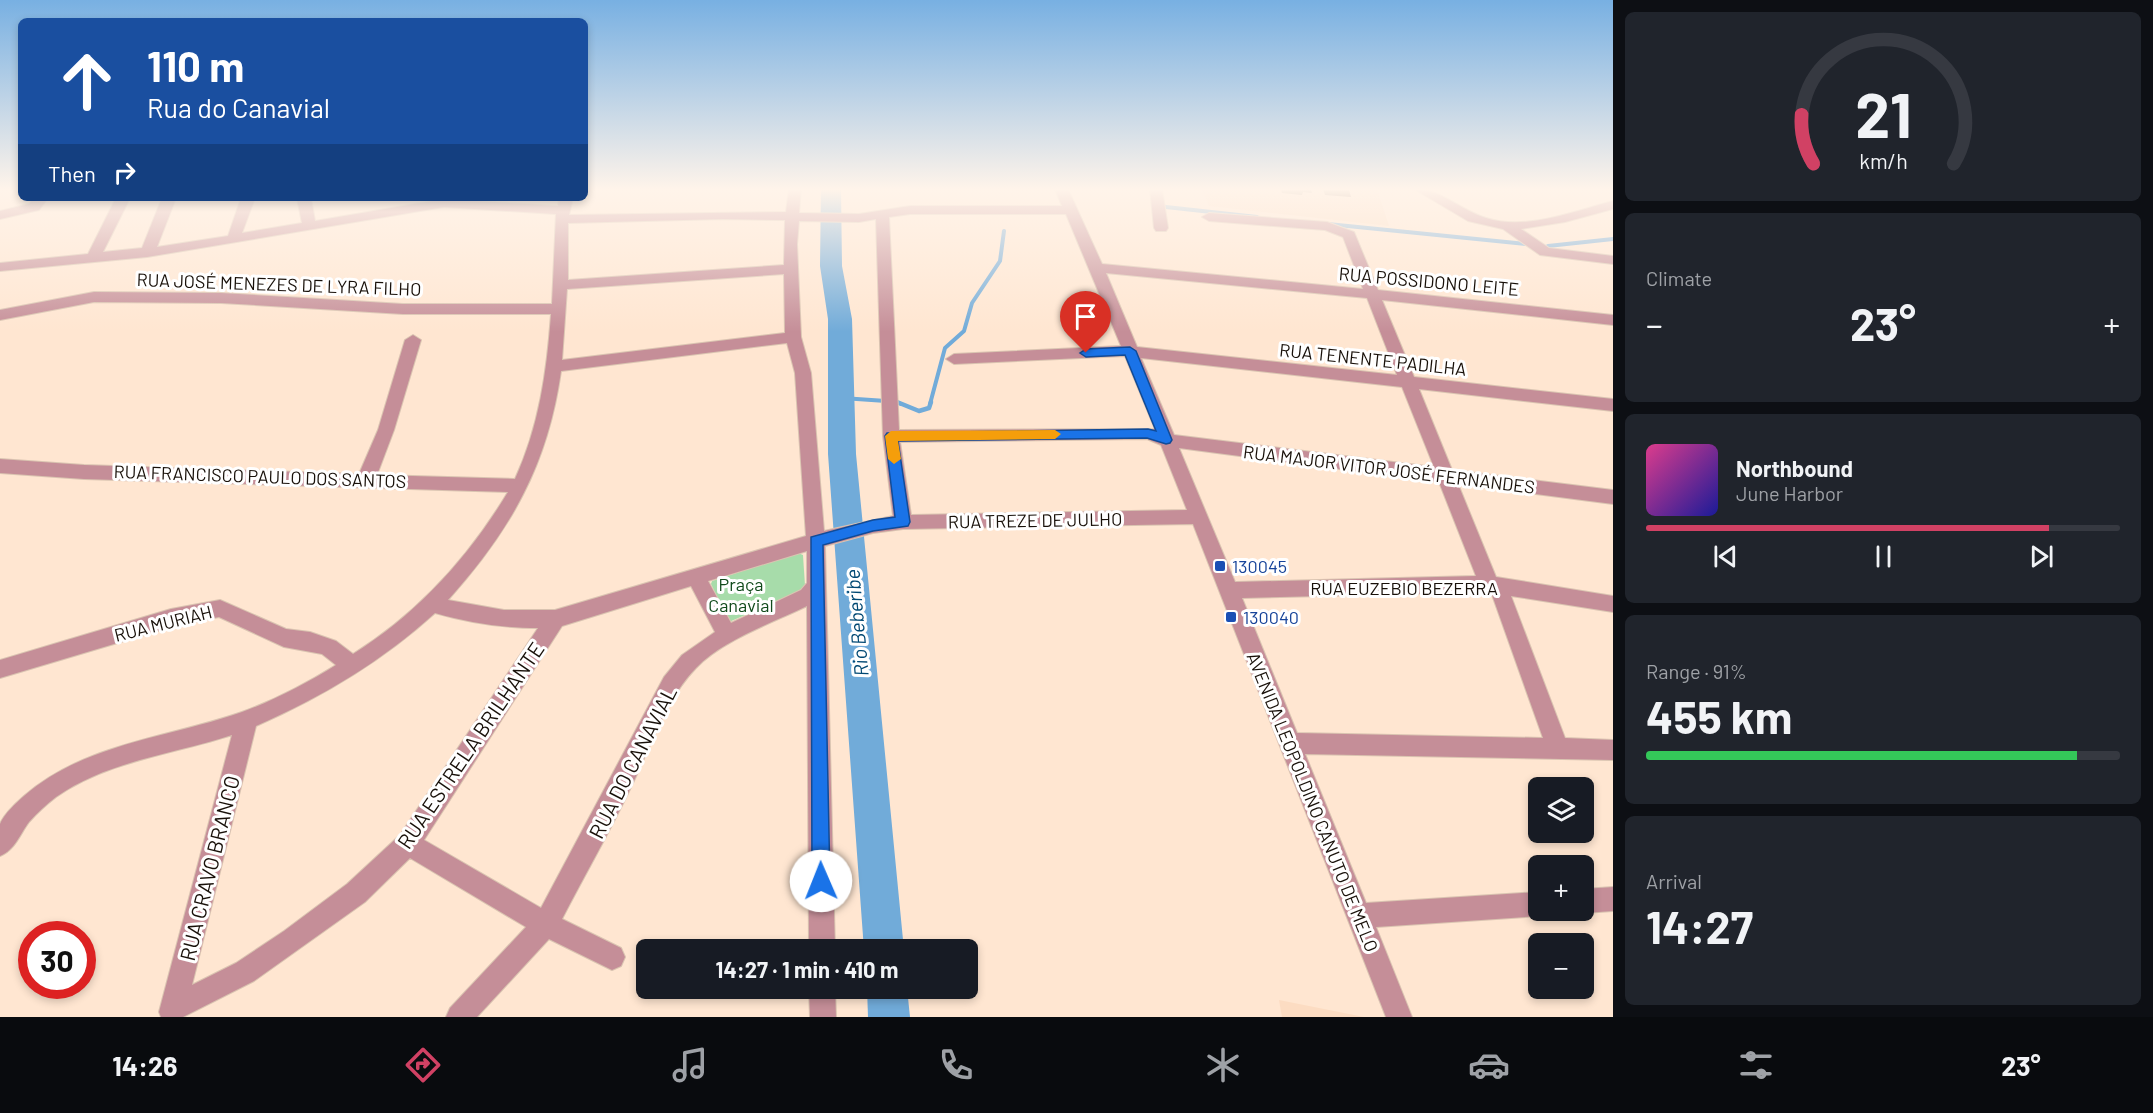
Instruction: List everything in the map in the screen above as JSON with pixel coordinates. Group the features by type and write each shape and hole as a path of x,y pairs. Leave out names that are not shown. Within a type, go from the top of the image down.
{"street":[{"path":"93,258 104,236"},
{"path":"147,253 156,236"},
{"path":"0,267 147,253 254,236"},
{"path":"0,844 9,828 32,800 82,769 247,720 326,682 352,666 408,626 432,604 487,541 521,486 546,414 555,366 562,236"},
{"path":"792,236 793,337 803,373 816,541 822,939"},
{"path":"883,236 891,436 903,522"},
{"name":"AVENIDA LEOPOLDINO CANUTO DE MELO","path":"1082,236 1229,590 1399,1017"},
{"path":"1348,236 1446,477 1493,585 1557,747"},
{"path":"1523,236 1545,252 1613,260"},
{"name":"RUA POSSIDONO LEITE","path":"1097,268 1495,306 1613,320"},
{"path":"561,285 791,269"},
{"name":"RUA JOSÉ MENEZES DE LYRA FILHO","path":"0,315 94,297 221,298 403,309 559,309"},
{"path":"555,366 793,337"},
{"path":"366,479 386,430 413,340"},
{"name":"RUA TENENTE PADILHA","path":"954,359 1130,351 1613,405"},
{"name":"RUA MAJOR VITOR JOSÉ FERNANDES","path":"891,436 1148,433 1166,440 1613,497"},
{"name":"RUA FRANCISCO PAULO DOS SANTOS","path":"0,466 521,486"},
{"name":"RUA TREZE DE JULHO","path":"432,604 469,614 504,619 555,619 873,526 903,522 1198,517"},
{"path":"696,578 727,635"},
{"name":"RUA DO CANAVIAL","path":"459,1017 546,924 671,684 688,661 727,635 808,596 817,585"},
{"name":"RUA EUZEBIO BEZERRA","path":"1229,590 1493,585 1613,604"},
{"name":"RUA MURIAH","path":"0,669 180,615 220,608 284,638 310,640 329,647 352,666"},
{"name":"RUA ESTRELA BRILHANTE","path":"172,1012 245,972 293,940 356,893 408,843 555,619"},
{"name":"RUA CRAVO BRANCO","path":"172,1012 247,720"},
{"path":"1290,743 1613,750"},
{"path":"408,843 446,869 612,957"},
{"path":"1594,900 1613,899"},
{"path":"1358,916 1528,905"},
{"path":"822,999 823,1017"}],"shaded area":[{"path":"1279,1000 1364,1017 1282,1017"}],"green space":[{"name":"Praça Canavial","path":"798,553 803,555 805,586 802,590 729,622 711,584 712,581"}],"waterway":[{"name":"Rio Beberibe","path":"831,236 831,266 840,319 842,454 883,939"},
{"path":"930,404 945,348 964,331 972,303 1000,261 1003,236"},
{"path":"1451,236 1526,244"},
{"path":"1548,246 1613,239"},
{"path":"842,398 886,401"},
{"path":"894,401 901,404"},
{"path":"897,402 919,411 929,408 931,402"},
{"name":"Rio Beberibe","path":"888,999 889,1017"}],"slow traffic":[{"path":"894,459 891,436 1055,434"}],"place":[{"name":"130045","path":"1220,566"},
{"name":"130040","path":"1231,617"}],"route":[{"path":"821,881 816,541 873,526 903,522 891,436 1148,433 1166,440 1130,351 1086,353"}]}
